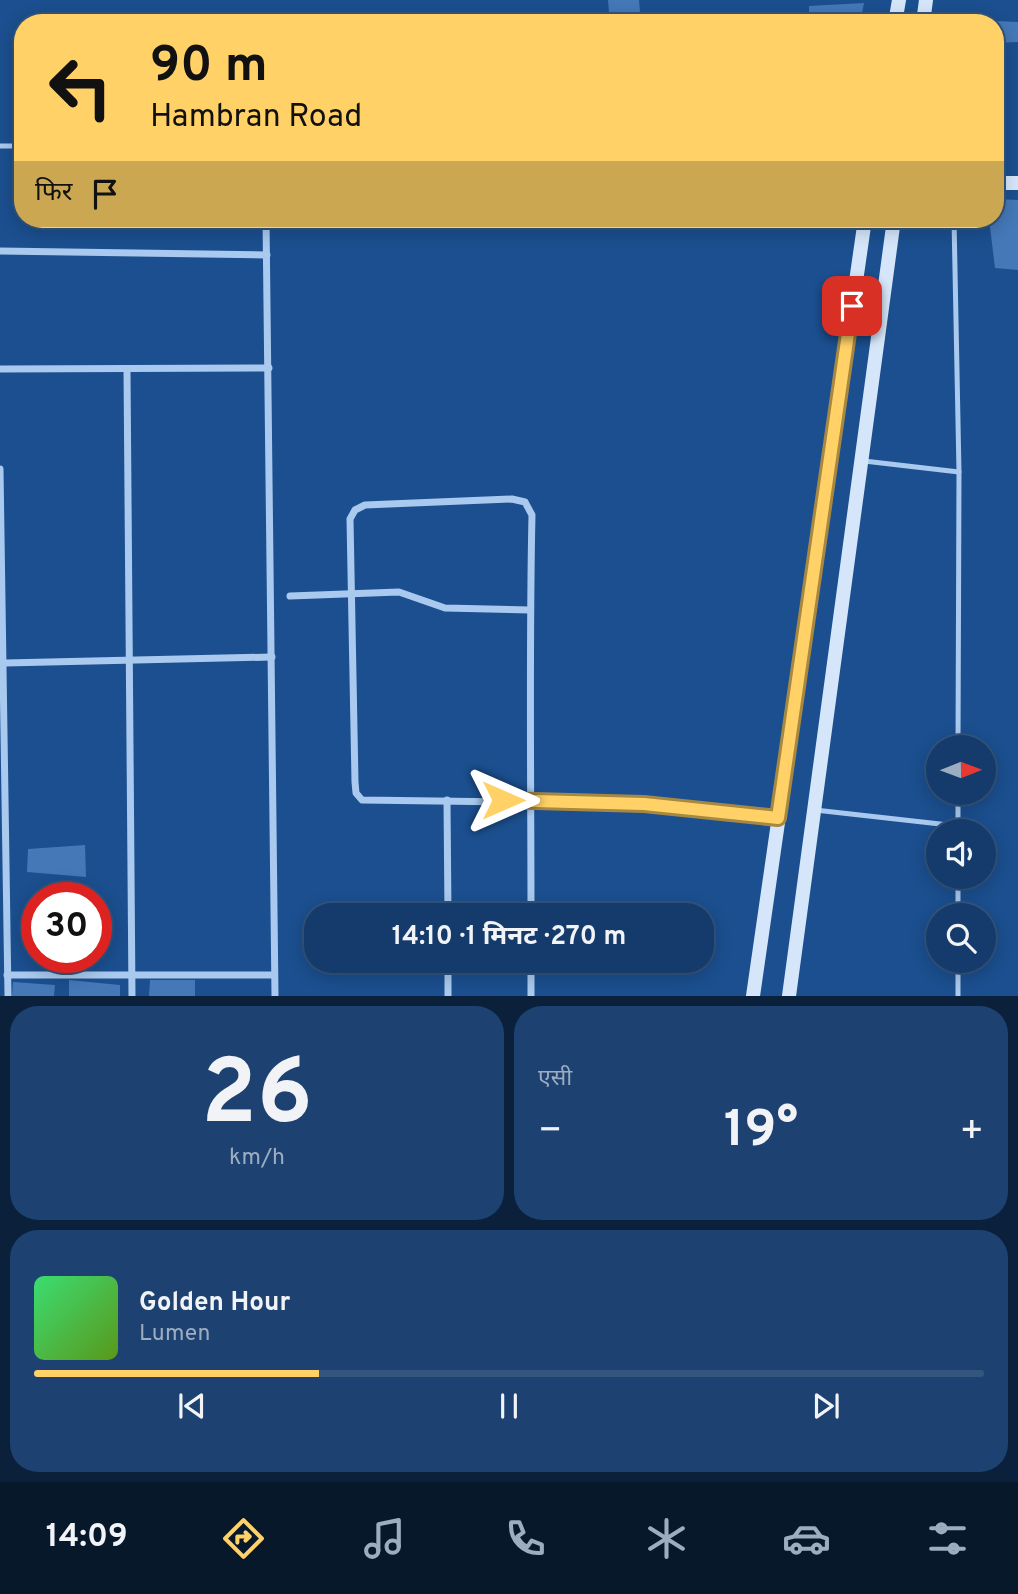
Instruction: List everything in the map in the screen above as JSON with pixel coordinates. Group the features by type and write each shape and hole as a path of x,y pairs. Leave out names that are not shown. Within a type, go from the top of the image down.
{"main road":[{"path":"753,996 863,228"},
{"path":"789,996 893,228"}],"street":[{"path":"266,228 275,996"},
{"path":"0,251 267,255"},
{"path":"0,369 269,369"},
{"path":"127,370 127,661 132,996"},
{"path":"0,469 8,996"},
{"path":"531,903 531,800 530,610 532,515 525,502 512,499 377,503 355,510 350,519 351,592 356,793 362,800 531,800 644,804 778,818"},
{"path":"290,596 398,592 444,608 530,610"},
{"path":"5,663 272,657"},
{"path":"447,800 448,903"},
{"path":"448,973 448,996"},
{"path":"531,973 531,996"},
{"path":"7,975 274,975"}],"lane":[{"path":"954,228 959,472 958,735"},
{"path":"862,461 959,472"},
{"path":"815,810 926,825"},
{"path":"958,973 958,996"}],"building":[{"path":"608,0 639,0 640,12 609,13"},
{"path":"864,3 862,14 809,14 809,6"},
{"path":"1004,21 1018,22 1018,42 1004,43"},
{"path":"1004,199 1018,200 1018,270 995,268 990,228 1004,228"},
{"path":"85,845 86,877 27,872 28,849"},
{"path":"69,980 120,985 120,996 69,996"},
{"path":"150,980 195,980 195,996 149,996"},
{"path":"13,982 55,985 54,996 12,996"}],"route":[{"path":"503,800 644,804 778,818 852,306"}]}
